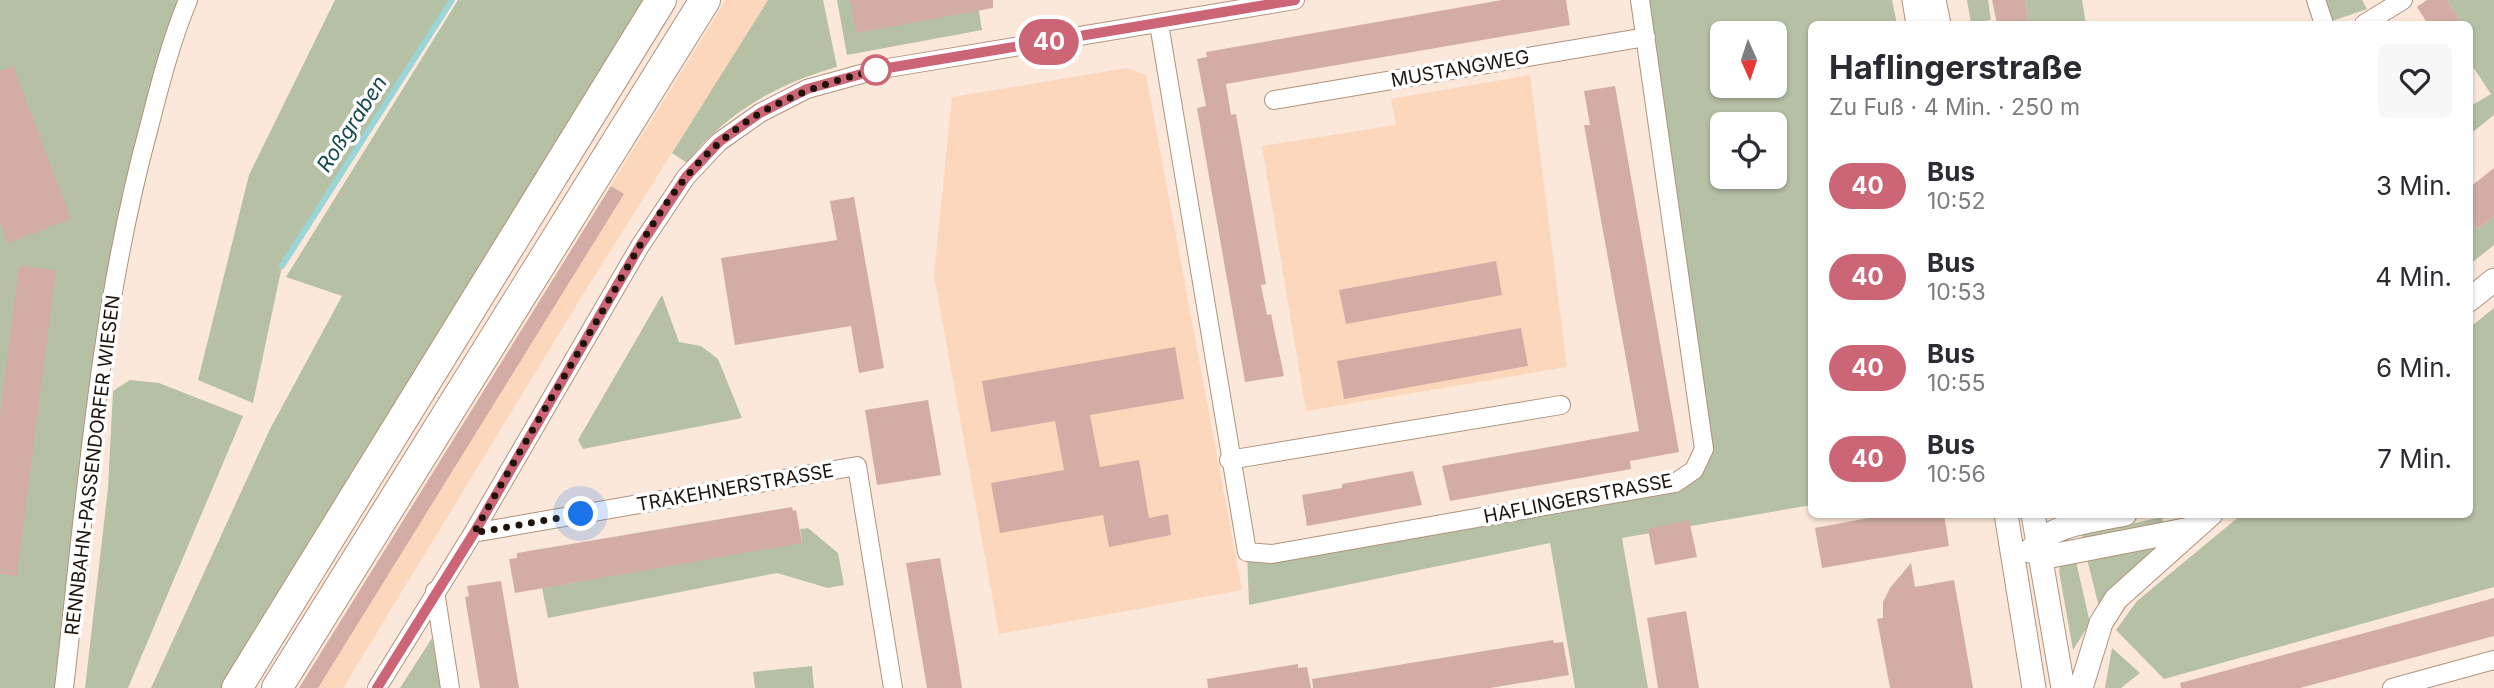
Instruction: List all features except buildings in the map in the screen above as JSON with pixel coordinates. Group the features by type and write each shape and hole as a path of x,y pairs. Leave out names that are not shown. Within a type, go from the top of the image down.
{"highway":[{"path":"237,688 662,0"},
{"path":"277,688 705,0"}],"street":[{"name":"RENNBAHN-PASSENDORFER WIESEN","path":"64,688 103,353 132,190 174,34 188,0"},
{"path":"377,688 435,591 474,533 640,246 686,177 719,142 760,113 823,83 876,70 1295,0"},
{"name":"HAFLINGERSTRASSE","path":"1158,24 1229,460 1247,552 1272,554 1675,483 1694,470 1704,449 1640,0"},
{"path":"1914,0 1918,21"},
{"path":"1934,0 1938,21"},
{"path":"2316,0 2323,21"},
{"path":"2369,21 2403,0"},
{"name":"MUSTANGWEG","path":"1274,100 1646,37"},
{"path":"2473,296 2494,280"},
{"path":"1229,460 1561,405"},
{"name":"TRAKEHNERSTRASSE","path":"474,533 857,466 893,688"},
{"path":"2009,518 2029,550 2063,688"},
{"path":"2033,518 2029,550 2018,584 2034,688"},
{"path":"2075,518 2088,522"},
{"path":"2029,550 2053,531 2106,518"},
{"path":"2029,550 2203,521"},
{"path":"2081,688 2101,623 2116,599 2203,521"},
{"path":"435,591 450,688"},
{"path":"2392,688 2494,660"}],"shaded area":[{"path":"726,0 768,0 585,291 343,688 299,688"},
{"path":"1127,68 1146,75 1242,590 999,634 934,275 952,97"},
{"path":"1530,75 1567,367 1306,411 1262,146 1396,125 1391,99"}],"green space":[{"path":"0,0 186,0 129,190 61,688 0,688"},
{"path":"335,0 453,0 282,266 253,403 198,380 249,175"},
{"path":"458,0 645,0 541,165 355,498 236,688 151,688 270,429 342,296 286,277"},
{"path":"768,0 823,0 837,67 794,82 754,102 718,129 687,163 672,153"},
{"path":"837,0 977,0 982,30 847,55"},
{"path":"1640,0 1892,0 1896,21 1808,21 1808,506 1622,538 1648,688 1575,688 1550,543 1249,605 1247,552 1675,483 1704,449"},
{"path":"1967,0 1988,0 1991,20 1971,21"},
{"path":"2025,0 2082,0 2086,21 2028,21"},
{"path":"2326,0 2362,0 2367,9 2332,21"},
{"path":"2447,0 2494,0 2494,115 2473,132 2473,105 2491,94 2473,67 2473,21 2460,21"},
{"path":"2494,216 2494,245 2473,262 2473,223 2478,229"},
{"path":"662,295 679,342 701,346 718,359 742,418 583,449 578,440"},
{"path":"2494,308 2494,587 2164,679 2116,630 2137,601 2237,518 2473,518 2473,325"},
{"path":"130,380 159,383 243,416 128,688 85,688 108,488 113,391"},
{"path":"2162,518 2163,524 2083,542 2082,535"},
{"path":"808,528 838,553 844,585 828,588 777,573 548,618 542,588 802,542 800,529"},
{"path":"2166,538 2099,607 2086,555"},
{"path":"2075,557 2090,623 2073,650 2059,571 2060,566"},
{"path":"432,638 441,688 400,688"},
{"path":"2112,648 2140,673 2121,688 2105,688"},
{"path":"812,666 814,688 755,688 753,672"}],"waterway":[{"name":"Roßgraben","path":"282,266 452,0"}],"bus line":[{"name":"40","path":"377,688 474,533 640,246 686,177 719,142 760,113 823,83 876,70 1295,0"}],"route":[{"path":"581,514 474,533 640,246 686,177 719,142 760,113 823,83 876,70"}]}
